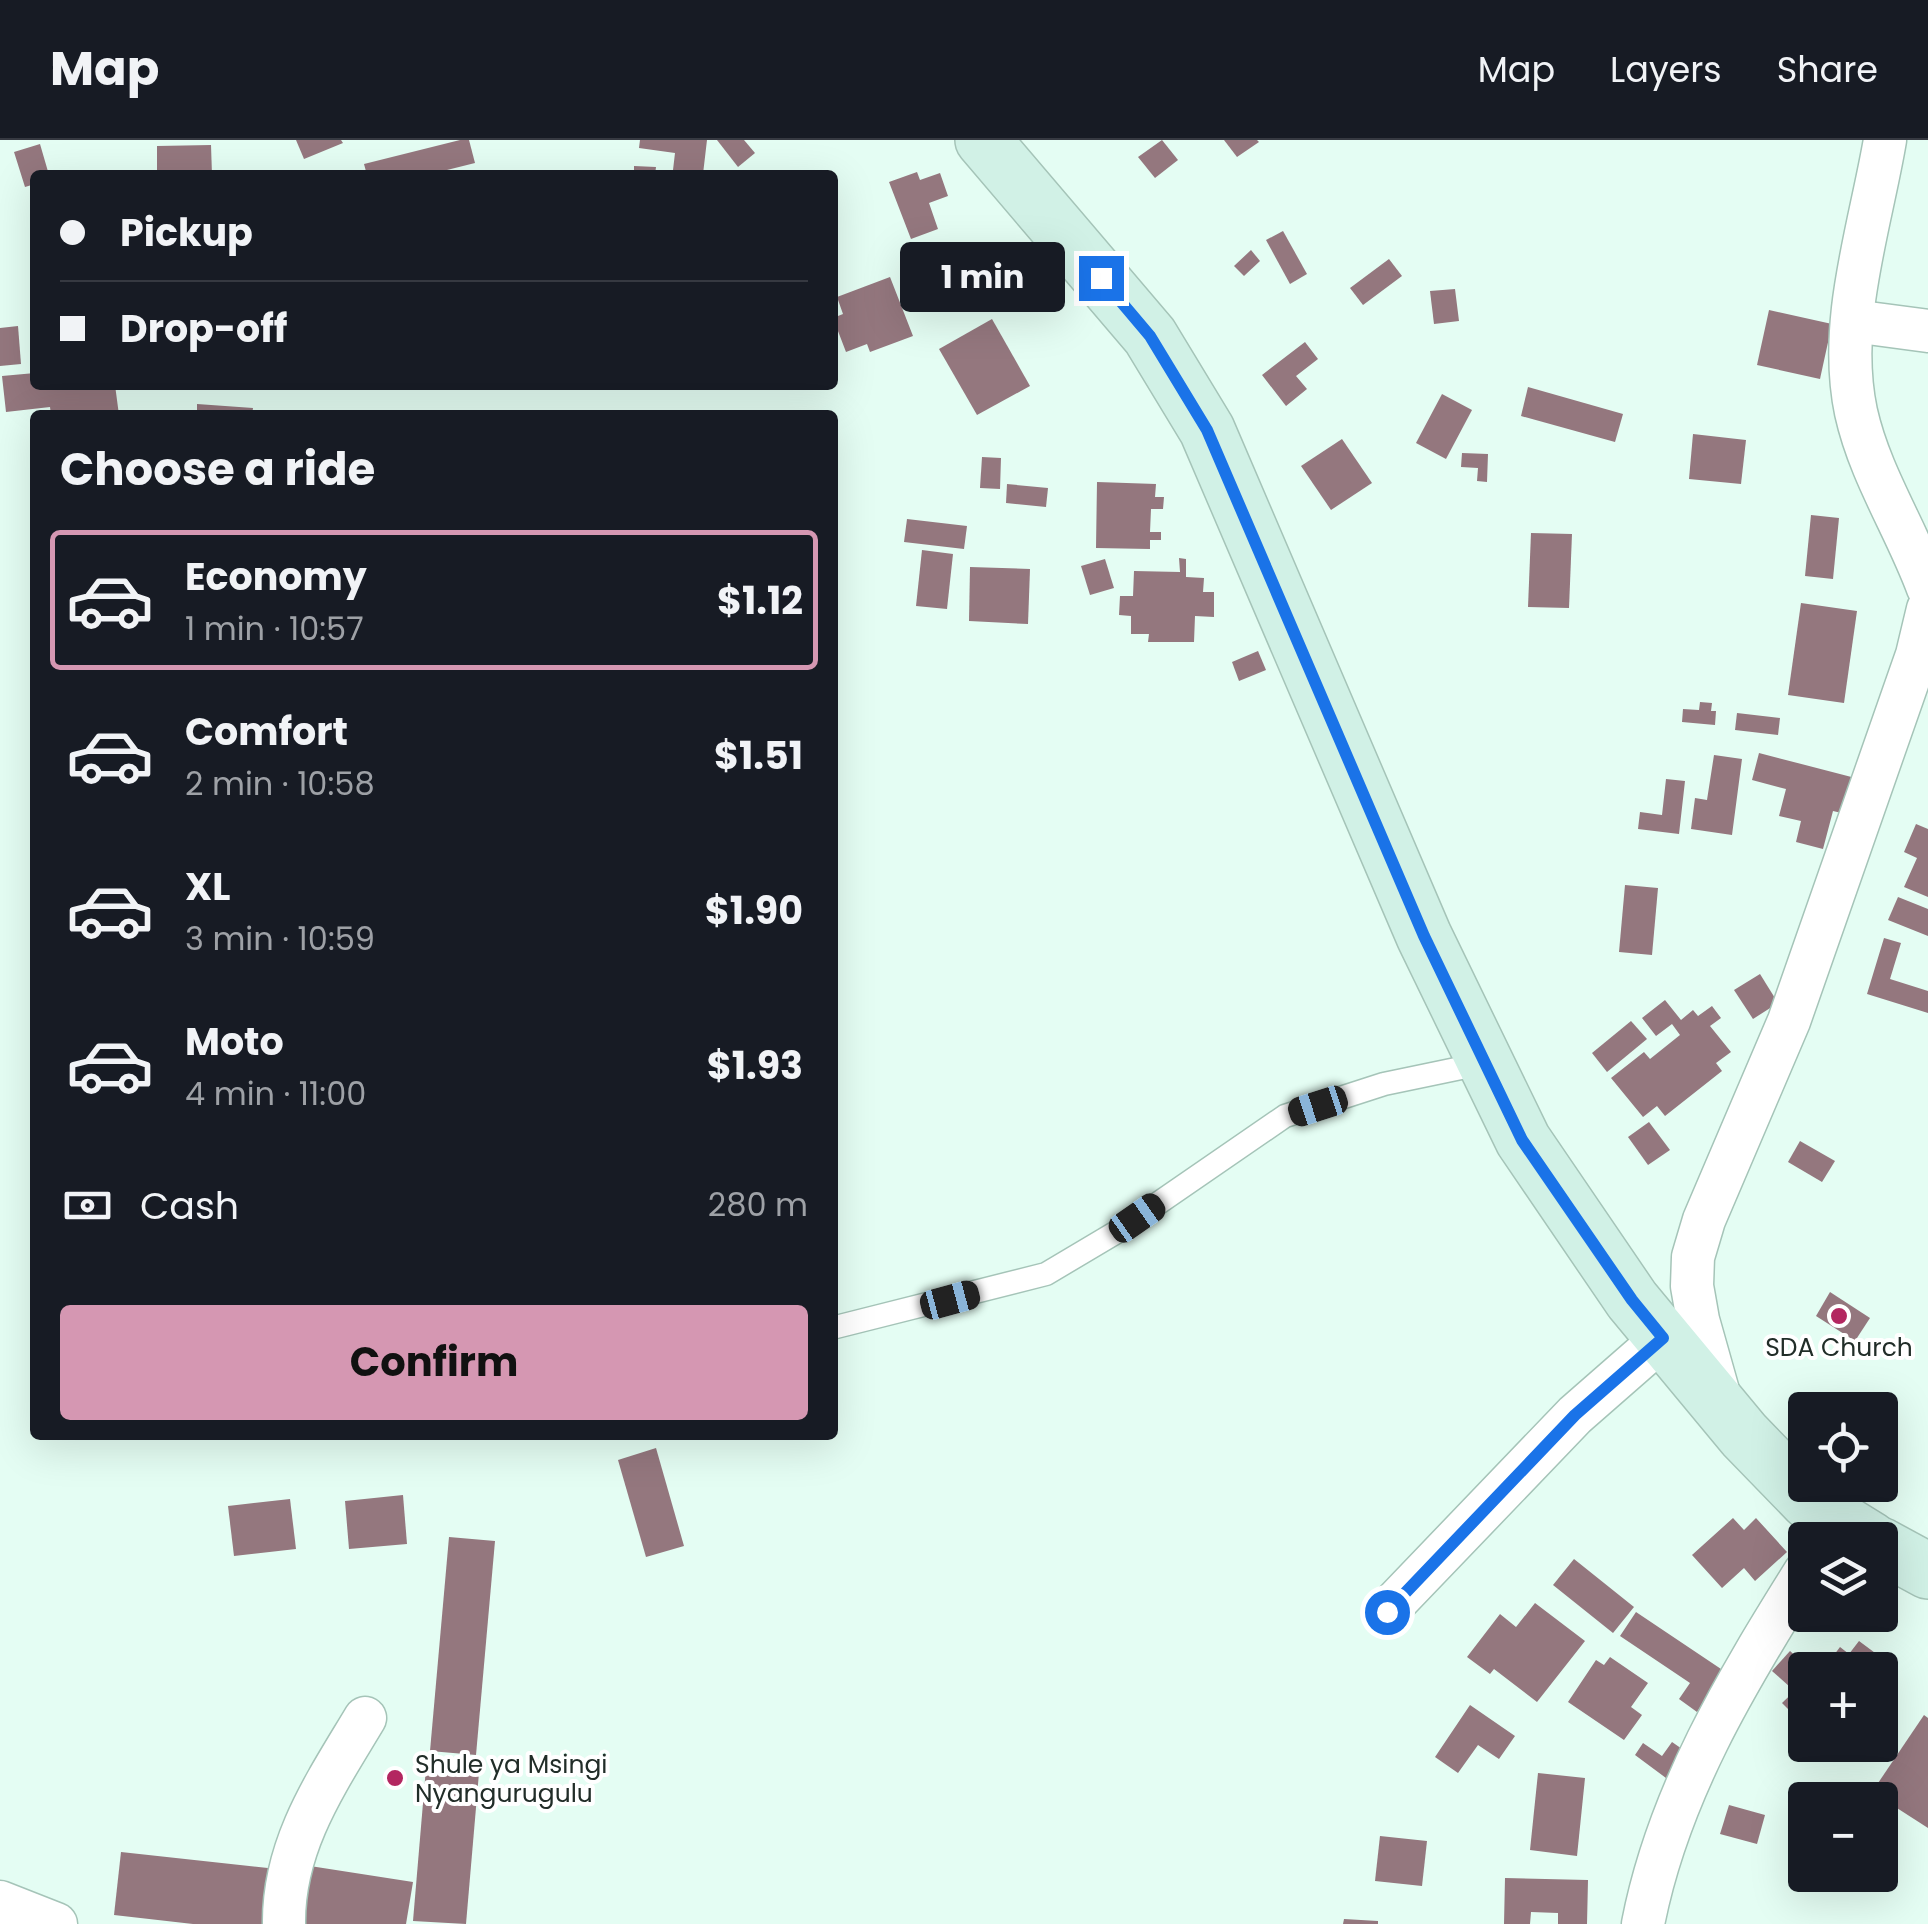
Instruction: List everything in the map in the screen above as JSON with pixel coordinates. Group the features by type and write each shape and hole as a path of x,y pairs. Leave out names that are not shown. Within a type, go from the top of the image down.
{"street":[{"path":"983,140 1150,336 1207,430 1424,936 1522,1140 1632,1300 1663,1338 1808,1501 1834,1522"},
{"path":"1884,140 1858,272 1851,350 1856,410 1877,480 1912,546 1928,588"},
{"path":"1853,322 1928,331"},
{"path":"1723,1409 1698,1320 1692,1286 1693,1256 1704,1220 1789,1021 1917,655 1928,609"},
{"path":"1387,1612 1575,1415 1663,1338"},
{"path":"1898,1557 1928,1571"},
{"path":"1642,1924 1669,1826 1704,1745 1788,1599"},
{"path":"284,1924 291,1858 315,1801 365,1718"},
{"path":"0,1902 56,1924"}],"lane":[{"path":"838,1326 1046,1274 1114,1233 1285,1116 1384,1084 1484,1063"}],"building":[{"path":"296,140 341,140 343,143 304,159"},
{"path":"460,140 469,140 475,163 447,170 366,170 364,164"},
{"path":"640,140 707,140 703,170 673,170 675,153 639,148"},
{"path":"717,140 744,140 755,153 738,167"},
{"path":"1162,140 1178,160 1155,178 1138,157"},
{"path":"1224,140 1257,140 1259,142 1237,157"},
{"path":"40,144 48,170 30,170 30,186 25,187 14,152"},
{"path":"211,145 212,170 157,170 157,146"},
{"path":"634,166 656,167 656,170 634,170"},
{"path":"917,172 920,180 940,173 948,196 929,203 938,229 911,239 889,182"},
{"path":"1283,231 1307,274 1290,284 1266,240"},
{"path":"1251,250 1260,261 1244,276 1234,266"},
{"path":"1389,259 1402,276 1363,305 1350,288"},
{"path":"890,277 913,336 870,352 867,344 846,352 838,331 838,316 843,314 838,297"},
{"path":"1455,289 1459,321 1434,324 1430,291"},
{"path":"1769,310 1832,324 1820,379 1757,365"},
{"path":"992,319 1030,386 977,415 939,349"},
{"path":"18,326 21,364 0,366 0,328"},
{"path":"1305,342 1318,359 1296,376 1307,389 1286,406 1262,375"},
{"path":"30,373 30,390 116,390 118,410 50,407 6,412 2,376"},
{"path":"1528,387 1623,414 1615,442 1521,416"},
{"path":"1442,394 1472,410 1446,459 1416,443"},
{"path":"197,404 253,408 253,410 197,410"},
{"path":"1693,434 1746,440 1741,484 1689,479"},
{"path":"1342,439 1372,483 1331,510 1301,466"},
{"path":"1462,453 1488,454 1487,482 1477,481 1478,468 1461,467"},
{"path":"982,457 1001,458 1000,489 980,488"},
{"path":"1097,482 1156,484 1155,497 1164,497 1163,509 1151,509 1150,532 1161,532 1161,540 1150,540 1150,549 1096,548"},
{"path":"1007,484 1048,488 1046,507 1006,503"},
{"path":"1811,515 1839,518 1833,579 1805,576"},
{"path":"907,519 967,526 964,549 904,542"},
{"path":"1531,533 1572,534 1569,608 1528,607"},
{"path":"922,550 953,554 947,609 916,606"},
{"path":"1179,558 1186,559 1186,577 1204,578 1203,592 1214,592 1214,617 1195,616 1194,642 1148,642 1149,634 1131,634 1131,616 1119,615 1120,596 1133,596 1134,571 1180,572"},
{"path":"1105,559 1114,588 1090,595 1081,566"},
{"path":"970,567 1030,569 1028,624 969,621"},
{"path":"1801,603 1857,611 1844,703 1788,695"},
{"path":"1258,651 1266,670 1239,681 1232,662"},
{"path":"1700,702 1712,703 1715,725 1682,722 1683,709 1699,710"},
{"path":"1737,713 1780,718 1778,735 1735,730"},
{"path":"1759,753 1863,780 1854,816 1833,811 1823,849 1796,842 1801,821 1779,816 1786,789 1752,780"},
{"path":"1714,755 1742,759 1732,835 1691,829 1695,798 1707,800"},
{"path":"1666,779 1685,781 1679,834 1638,829 1640,812 1662,815"},
{"path":"1916,824 1928,829 1928,897 1904,887 1917,858 1904,852"},
{"path":"1625,885 1658,888 1652,955 1619,952"},
{"path":"1898,897 1928,909 1928,936 1888,920"},
{"path":"1884,938 1901,943 1890,979 1928,991 1928,1013 1867,994"},
{"path":"1760,974 1778,1003 1753,1019 1734,990"},
{"path":"1665,1000 1681,1020 1693,1010 1698,1016 1712,1006 1721,1018 1710,1026 1731,1052 1716,1063 1722,1071 1665,1116 1657,1106 1643,1117 1611,1078 1644,1052 1650,1059 1680,1035 1672,1024 1656,1036 1642,1018"},
{"path":"1631,1021 1647,1039 1607,1072 1592,1053"},
{"path":"1649,1122 1670,1150 1648,1165 1628,1137"},
{"path":"1800,1141 1835,1161 1822,1182 1788,1162"},
{"path":"1830,1292 1870,1318 1855,1341 1816,1316"},
{"path":"656,1448 684,1546 646,1557 618,1460"},
{"path":"403,1495 407,1544 349,1549 345,1501"},
{"path":"290,1499 296,1549 234,1556 228,1506"},
{"path":"1733,1518 1744,1530 1756,1518 1787,1552 1755,1581 1744,1568 1722,1588 1692,1555"},
{"path":"449,1537 495,1541 476,1755 430,1751"},
{"path":"1574,1559 1634,1607 1613,1633 1553,1585"},
{"path":"1535,1603 1585,1641 1537,1702 1494,1669 1490,1674 1467,1657 1500,1614 1516,1627"},
{"path":"1636,1612 1724,1671 1697,1712 1679,1699 1690,1683 1620,1636"},
{"path":"1859,1641 1874,1652 1851,1652"},
{"path":"1788,1653 1788,1685 1772,1671"},
{"path":"1610,1657 1648,1683 1631,1707 1642,1715 1624,1740 1568,1702 1596,1660 1604,1665"},
{"path":"1470,1705 1515,1736 1499,1759 1478,1745 1458,1773 1435,1757"},
{"path":"1924,1715 1928,1718 1928,1828 1898,1809 1898,1782 1879,1782 1892,1762 1898,1762 1898,1754"},
{"path":"1672,1742 1685,1751 1666,1778 1635,1755 1643,1743 1662,1756"},
{"path":"427,1756 480,1761 466,1924 413,1921"},
{"path":"1538,1773 1585,1778 1577,1856 1530,1850"},
{"path":"1729,1805 1765,1815 1757,1844 1720,1834"},
{"path":"1380,1836 1427,1841 1422,1886 1375,1881"},
{"path":"121,1852 277,1869 271,1924 193,1924 114,1915"},
{"path":"310,1866 413,1882 406,1924 300,1924"},
{"path":"1505,1878 1588,1880 1587,1924 1558,1924 1558,1913 1531,1912 1530,1924 1504,1924"},
{"path":"1344,1919 1378,1921 1378,1924 1343,1924"}],"place":[{"name":"SDA Church","path":"1839,1316"},
{"name":"Shule ya Msingi Nyangurugulu","path":"395,1778"}],"route":[{"path":"1101,278 1150,336 1207,430 1424,936 1522,1140 1632,1300 1663,1338 1575,1415 1387,1612"}]}
